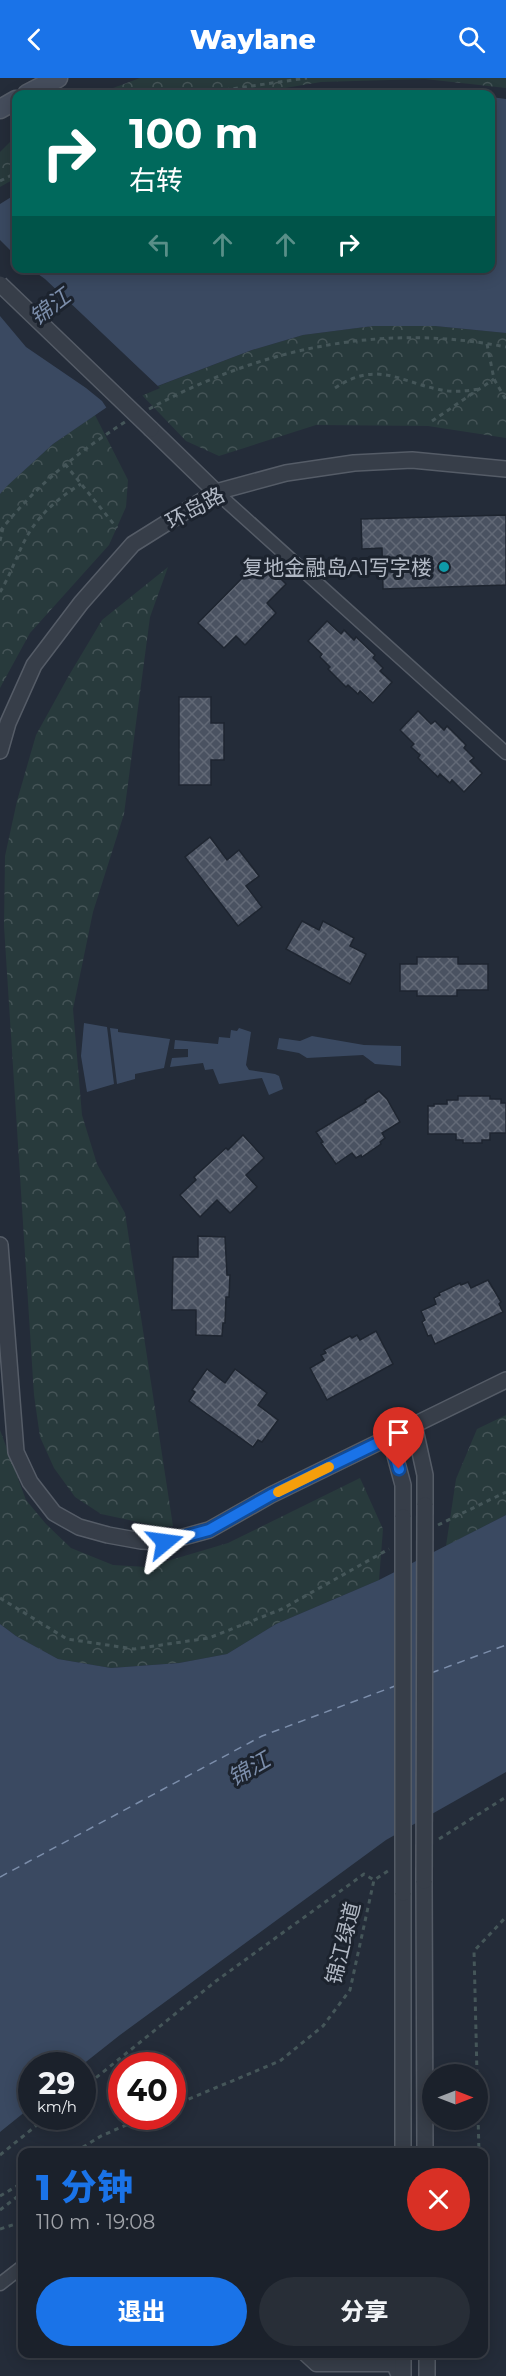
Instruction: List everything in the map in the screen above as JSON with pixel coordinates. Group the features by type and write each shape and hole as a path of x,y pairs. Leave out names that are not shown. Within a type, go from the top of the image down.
{"main road":[{"path":"35,90 58,78"}],"street":[{"path":"0,284 216,492 506,753"},
{"name":"环岛路","path":"0,751 8,723 34,665 81,603 133,544 216,492 286,473 354,463 412,460 506,469"},
{"path":"0,1245 16,1452 30,1482 54,1513 79,1527 130,1539 165,1542 209,1530 271,1495 506,1380"},
{"path":"414,1425 425,1475 425,2148"},
{"path":"390,1437 404,1485 403,2148"},
{"path":"0,2284 18,2270"},
{"path":"308,2358 316,2365 393,2365 398,2376"},
{"path":"403,2358 403,2376"},
{"path":"427,2358 427,2376"}],"path":[{"path":"224,90 307,78"},
{"path":"142,412 193,385 271,357 315,347 364,340 432,338 506,347"},
{"path":"487,344 494,380 506,400"},
{"path":"335,388 355,376 383,374 440,390 457,392 480,389"},
{"path":"432,421 494,380"},
{"path":"0,531 27,498 65,464 133,417"},
{"path":"65,464 117,528"},
{"path":"0,592 26,538 40,517 55,501 81,484"},
{"path":"0,541 3,527"},
{"path":"436,1526 506,1492"},
{"path":"0,1598 67,1639 134,1649 209,1638 282,1609 394,1547"},
{"path":"438,1840 506,1797"},
{"name":"锦江绿道","path":"186,2100 280,2061 323,2026 350,1990 374,1880 390,1870"},
{"path":"96,2077 216,1981 363,1874 374,1880"},
{"path":"477,2064 474,1951 506,1917"},
{"path":"0,2155 31,2130"},
{"path":"82,2148 115,2130"},
{"path":"478,2130 479,2148"},
{"path":"0,2196 18,2185"},
{"path":"0,2210 18,2196"},
{"path":"0,2229 18,2223"}],"green space":[{"path":"140,78 506,78 506,88 425,79 321,82 273,90 108,90"},
{"path":"12,140 12,180 0,187 0,152"},
{"path":"373,326 435,326 506,333 506,438 428,426 316,425 219,456 186,441 140,393 252,350 303,335"},
{"path":"95,415 128,480 126,507 109,545 30,633 0,688 0,494 53,444"},
{"path":"168,567 150,617 124,814 93,912 73,1009 82,1115 97,1164 125,1213 173,1526 161,1527 101,1514 75,1497 54,1468 40,1437 34,1395 4,926 5,856 17,801 36,735 102,620"},
{"path":"506,1415 506,1515 446,1546 456,1479 477,1429"},
{"path":"0,1430 26,1500 46,1524 71,1548 113,1565 147,1567 228,1543 360,1478 383,1529 379,1580 276,1624 227,1654 179,1663 111,1668 58,1659 16,1636 0,1624"}],"water":[{"name":"锦江","path":"495,98 506,99 506,333 435,326 373,326 303,335 252,350 113,403 53,444 0,494 0,204 12,196 12,273 495,273"},
{"path":"84,1023 107,1027 114,1084 87,1092 81,1056"},
{"path":"110,1028 118,1029 118,1032 170,1039 164,1068 135,1074 135,1079 117,1084"},
{"path":"239,1028 251,1032 246,1065 249,1070 279,1076 283,1089 269,1095 262,1078 219,1084 213,1069 205,1070 203,1063 170,1067 172,1058 188,1057 188,1049 174,1049 175,1040 218,1044 219,1037 230,1038 231,1030 237,1031"},
{"path":"312,1036 364,1045 401,1046 401,1066 375,1064 363,1055 307,1058 299,1053 277,1049 279,1038 300,1041"},
{"name":"锦江","path":"506,1515 506,1772 386,1840 96,2054 96,2052 18,2052 18,2117 0,2132 0,1624 16,1636 58,1659 111,1668 179,1663 227,1654 276,1624 379,1580"}],"pier":[{"path":"0,240 12,252 12,273 37,273 45,279 160,388 108,410 102,401 86,388 26,347 0,316"}],"building":[{"name":"复地金融岛A1写字楼","path":"506,515 506,585 383,589 382,548 362,549 361,519"},
{"path":"257,563 271,577 275,573 286,584 267,603 276,613 245,645 236,636 224,648 198,623"},
{"path":"327,621 341,634 344,630 354,640 356,637 375,655 373,658 383,668 380,671 392,682 373,703 360,691 358,694 348,685 346,687 328,669 330,667 320,657 322,654 308,641"},
{"path":"179,697 211,697 211,723 224,723 224,760 211,760 211,785 179,785"},
{"path":"418,711 431,724 435,721 444,730 447,726 466,745 464,748 474,758 470,761 482,773 464,792 452,780 450,783 440,774 438,777 418,758 420,755 411,747 414,744 400,730"},
{"path":"210,837 227,860 239,850 259,876 246,886 262,907 238,926 185,857"},
{"path":"302,921 319,930 323,921 354,938 350,946 366,954 350,984 286,949"},
{"path":"417,957 458,957 458,964 488,964 488,990 457,990 457,996 417,996 417,991 400,991 400,964 417,964"},
{"path":"379,1091 387,1099 400,1122 382,1133 385,1138 380,1142 381,1144 362,1157 361,1155 356,1158 352,1153 336,1164 316,1132 366,1102 365,1100"},
{"path":"458,1096 490,1096 490,1099 501,1099 501,1103 506,1103 506,1133 490,1133 490,1140 482,1140 482,1143 463,1143 463,1140 456,1140 456,1134 428,1134 428,1106 447,1104 447,1100 458,1100"},
{"path":"243,1135 264,1158 246,1175 257,1187 230,1213 217,1200 200,1217 180,1195 196,1180 194,1177"},
{"path":"198,1236 225,1237 227,1275 230,1275 229,1297 226,1297 222,1336 196,1335 196,1310 172,1310 173,1257 198,1257"},
{"path":"488,1280 501,1302 499,1304 503,1312 435,1344 431,1335 428,1336 422,1322 425,1320 421,1311 436,1304 434,1298 440,1295 439,1293 460,1283 461,1285 468,1282 471,1288"},
{"path":"376,1331 393,1364 327,1400 310,1368 324,1360 321,1355 326,1353 324,1350 350,1336 352,1338 357,1335 360,1340"},
{"path":"207,1369 225,1383 235,1369 267,1393 258,1405 278,1420 262,1442 258,1440 253,1447 189,1401 195,1392 192,1390"}],"ferry route":[{"path":"431,1673 506,1645"},
{"path":"0,1877 262,1736 395,1686"}],"slow traffic":[{"path":"278,1492 329,1467"}],"place":[{"name":"复地金融岛A1写字楼","path":"444,567"}],"route":[{"path":"165,1542 209,1530 271,1495 390,1437 399,1469"}]}
